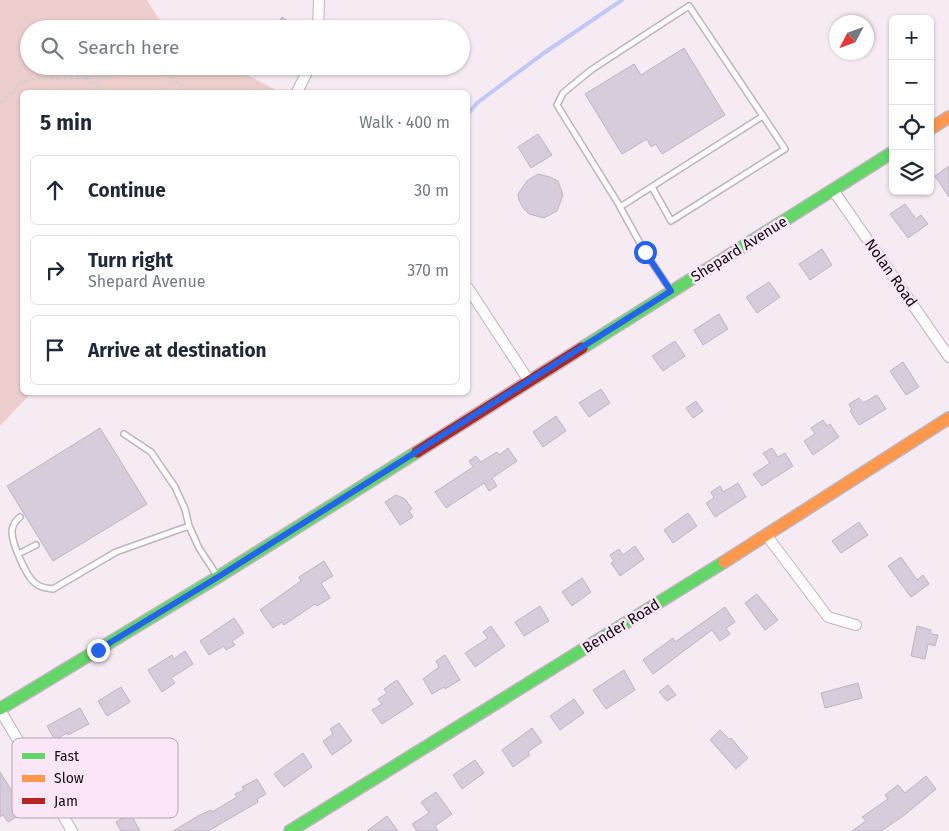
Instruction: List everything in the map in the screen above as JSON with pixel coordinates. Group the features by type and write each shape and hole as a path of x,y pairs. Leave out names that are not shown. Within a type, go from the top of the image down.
{"main road":[{"path":"934,126 949,117"},
{"name":"Shepard Avenue","path":"0,710 218,577 889,154"},
{"name":"Bender Road","path":"290,831 767,536 949,418"}],"street":[{"path":"318,20 319,0"},
{"path":"298,90 306,75"},
{"name":"Nolan Road","path":"832,190 949,357"},
{"path":"470,291 529,381"},
{"path":"767,536 828,617 856,625"},
{"path":"0,710 17,738"},
{"path":"64,818 72,831"}],"lane":[{"path":"652,187 672,221 785,149 689,6 592,70 563,93 557,105 621,208 645,252 671,291"},
{"path":"621,208 763,116"},
{"path":"124,434 151,452 175,487 185,509 188,526 199,548 218,577"},
{"path":"20,517 14,522 12,528 12,536 18,554 29,577 36,585 54,589 116,552 188,526"},
{"path":"18,554 36,545"}],"path":[{"path":"0,103 10,91 21,83 34,78 86,78 112,77 117,75"},
{"path":"168,75 182,85 182,90"},
{"path":"86,78 102,90"}],"shaded area":[{"path":"0,0 147,0 159,20 20,20 20,75 247,75 276,90 20,90 20,395 29,395 0,426"}],"building":[{"path":"684,48 725,115 662,154 656,144 651,147 647,139 622,154 585,94 634,64 641,75"},
{"path":"538,134 552,155 531,168 518,147"},
{"path":"949,166 949,197 935,176"},
{"path":"538,174 558,181 563,195 557,211 544,218 529,214 523,208 518,194 527,181"},
{"path":"905,204 916,219 921,215 928,224 908,238 890,214"},
{"path":"822,249 832,265 810,280 799,264"},
{"path":"769,282 780,297 757,313 746,297"},
{"path":"719,314 728,329 703,345 694,330"},
{"path":"675,341 685,356 663,371 652,356"},
{"path":"903,362 919,387 906,395 890,371"},
{"path":"601,389 610,403 589,417 579,403"},
{"path":"877,395 886,409 859,425 850,411 852,410 849,404 859,398 863,403"},
{"path":"696,401 703,411 693,418 686,408"},
{"path":"556,416 566,431 543,447 533,432"},
{"path":"823,420 827,426 830,424 839,437 813,455 804,441 815,434 811,428"},
{"path":"100,428 147,504 53,561 7,486"},
{"path":"508,448 517,461 492,478 497,486 489,491 484,483 446,508 435,492 473,467 469,461 476,456 481,462 497,452 499,455"},
{"path":"772,448 778,457 785,453 793,466 762,486 753,474 770,463 763,453"},
{"path":"738,483 746,497 715,517 706,503 714,498 711,492 720,486 723,492"},
{"path":"396,495 405,499 412,509 409,511 413,517 400,525 385,502"},
{"path":"688,513 697,526 673,543 664,530"},
{"path":"859,522 868,535 841,553 832,541"},
{"path":"635,546 644,559 620,576 611,563 614,561 610,555 619,549 623,555"},
{"path":"901,557 917,580 923,575 929,584 911,597 888,566"},
{"path":"324,561 333,576 321,583 330,598 317,606 315,604 284,625 282,622 273,628 260,610 301,581 299,577"},
{"path":"582,578 591,592 572,606 562,592"},
{"path":"757,594 778,620 765,630 745,603"},
{"path":"540,606 549,621 524,636 515,622"},
{"path":"725,607 735,622 726,628 730,634 720,641 712,630 653,674 643,660 673,638 675,642"},
{"path":"234,618 244,633 232,641 235,645 226,650 224,646 209,655 200,641"},
{"path":"491,626 505,646 475,667 465,653 488,638 483,632"},
{"path":"917,626 931,630 931,634 938,635 935,646 928,644 925,659 911,656"},
{"path":"185,651 193,664 171,678 175,683 162,692 148,670 172,655 174,659"},
{"path":"445,655 460,680 432,694 423,679 439,667 436,661"},
{"path":"624,670 635,690 606,709 593,690"},
{"path":"397,680 413,704 382,724 372,710 382,704 378,699 387,693 384,689"},
{"path":"858,683 862,698 825,708 821,693"},
{"path":"668,685 676,695 667,701 659,692"},
{"path":"121,687 130,702 107,716 98,701"},
{"path":"574,699 584,713 560,730 550,716"},
{"path":"80,708 89,724 58,738 54,738 47,726"},
{"path":"339,723 352,741 332,755 323,741 333,734 330,729"},
{"path":"532,728 542,742 528,752 530,755 513,767 502,750"},
{"path":"720,730 729,739 731,738 748,758 736,769 710,740"},
{"path":"303,753 312,767 284,787 274,774"},
{"path":"475,760 484,773 462,789 453,775"},
{"path":"0,772 12,791 12,818 15,818 8,822 3,815 0,817"},
{"path":"926,776 936,789 902,817 881,831 852,831 866,821 862,817 888,799 885,795 898,785 905,793"},
{"path":"257,779 266,794 257,799 258,802 208,831 173,831 198,816 211,810 212,812 237,797 235,794 244,790 242,787"},
{"path":"436,792 452,814 435,826 438,831 417,831 412,824 429,813 421,802"},
{"path":"387,816 398,831 367,831"},
{"path":"122,818 133,818 140,831 121,831 116,822"}],"waterway":[{"path":"470,112 477,103 544,53 622,0"}],"traffic: fast":[{"path":"582,348 889,155"},
{"path":"0,709 218,577 417,452"},
{"path":"290,831 724,562"}],"traffic: slow":[{"path":"934,126 949,117"},
{"path":"724,562 949,418"}],"traffic: jam":[{"path":"417,452 582,348"}],"route":[{"path":"98,650 218,577 671,291 645,252"}]}
